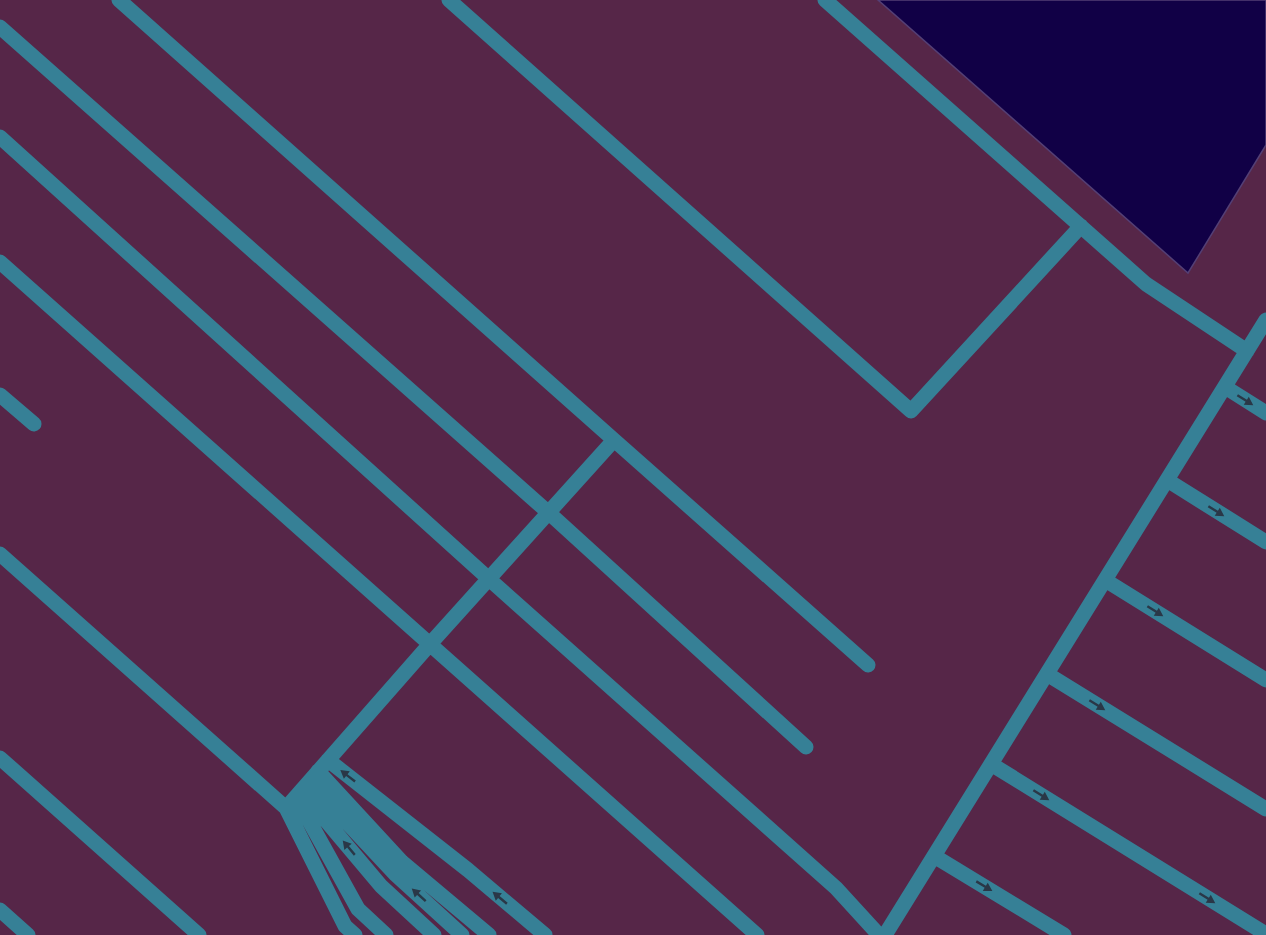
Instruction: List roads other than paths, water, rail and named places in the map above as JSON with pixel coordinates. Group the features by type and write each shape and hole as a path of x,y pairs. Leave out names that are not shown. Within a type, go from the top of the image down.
{"street":[{"path":"119,0 868,665"},
{"path":"449,0 911,411 1081,226"},
{"path":"825,0 1146,284 1247,351"},
{"path":"0,27 549,513 806,747"},
{"path":"0,137 489,579 836,888 879,935"},
{"path":"0,262 757,935"},
{"path":"885,935 1266,320"},
{"path":"1225,387 1266,413"},
{"path":"0,395 34,424"},
{"path":"306,785 614,440"},
{"path":"1167,480 1266,542"},
{"path":"0,554 306,785 489,935"},
{"path":"1105,580 1266,680"},
{"path":"1047,674 1266,809"},
{"path":"0,758 199,935"},
{"path":"991,764 1266,934"},
{"path":"306,785 345,926 355,935"},
{"path":"306,785 358,909 386,935"},
{"path":"306,785 381,886 434,935"},
{"path":"306,785 395,874 462,935"},
{"path":"306,785 468,870 545,935"},
{"path":"934,856 1064,935"},
{"path":"0,910 27,935"}]}
